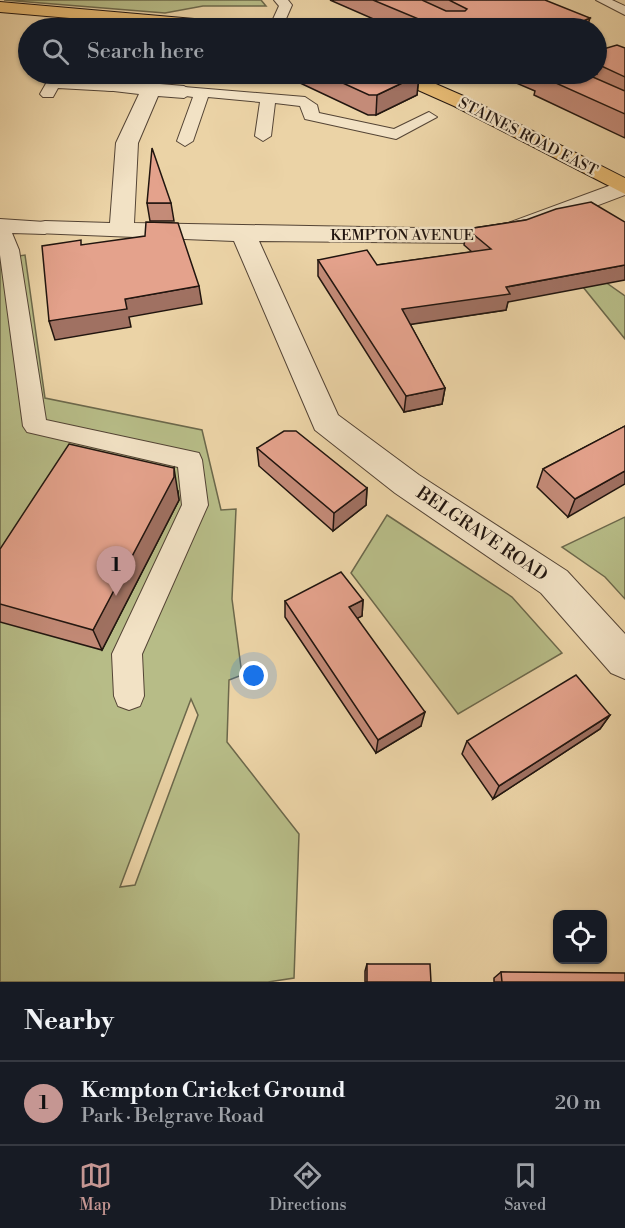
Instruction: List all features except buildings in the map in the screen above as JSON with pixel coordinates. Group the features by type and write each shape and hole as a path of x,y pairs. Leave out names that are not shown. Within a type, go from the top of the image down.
{"highway":[{"path":"0,7 126,18"},
{"name":"STAINES ROAD EAST","path":"424,85 625,187"}],"street":[{"path":"112,86 193,92"},
{"path":"122,230 127,143 151,90"},
{"name":"KEMPTON AVENUE","path":"45,228 243,234 474,236 498,234 625,187"},
{"name":"BELGRAVE ROAD","path":"243,234 326,422 407,484 554,582 625,661"}],"lane":[{"path":"280,0 286,5 280,18"},
{"path":"602,0 625,11"},
{"path":"48,94 53,84"},
{"path":"73,84 112,86"},
{"path":"185,141 193,92 305,102 312,108 311,116 396,134 429,117"},
{"path":"262,136 268,97"},
{"path":"45,228 0,226 9,250 35,426 190,460 195,506 127,654 129,696"}],"green space":[{"path":"4,0 261,0 266,6 203,6 165,13"},
{"path":"25,255 45,398 202,430 221,510 236,509 232,599 242,675 229,680 227,742 299,834 294,978 268,982 0,982 0,259","holes":["191,699 198,715 135,885 120,887"]},
{"path":"571,258 625,296 625,339 562,261"},
{"path":"387,515 512,597 562,653 458,714 351,573"},
{"path":"625,517 625,599 605,577 562,547"}],"place":[{"name":"Kempton Cricket Ground","path":"116,596"}]}
